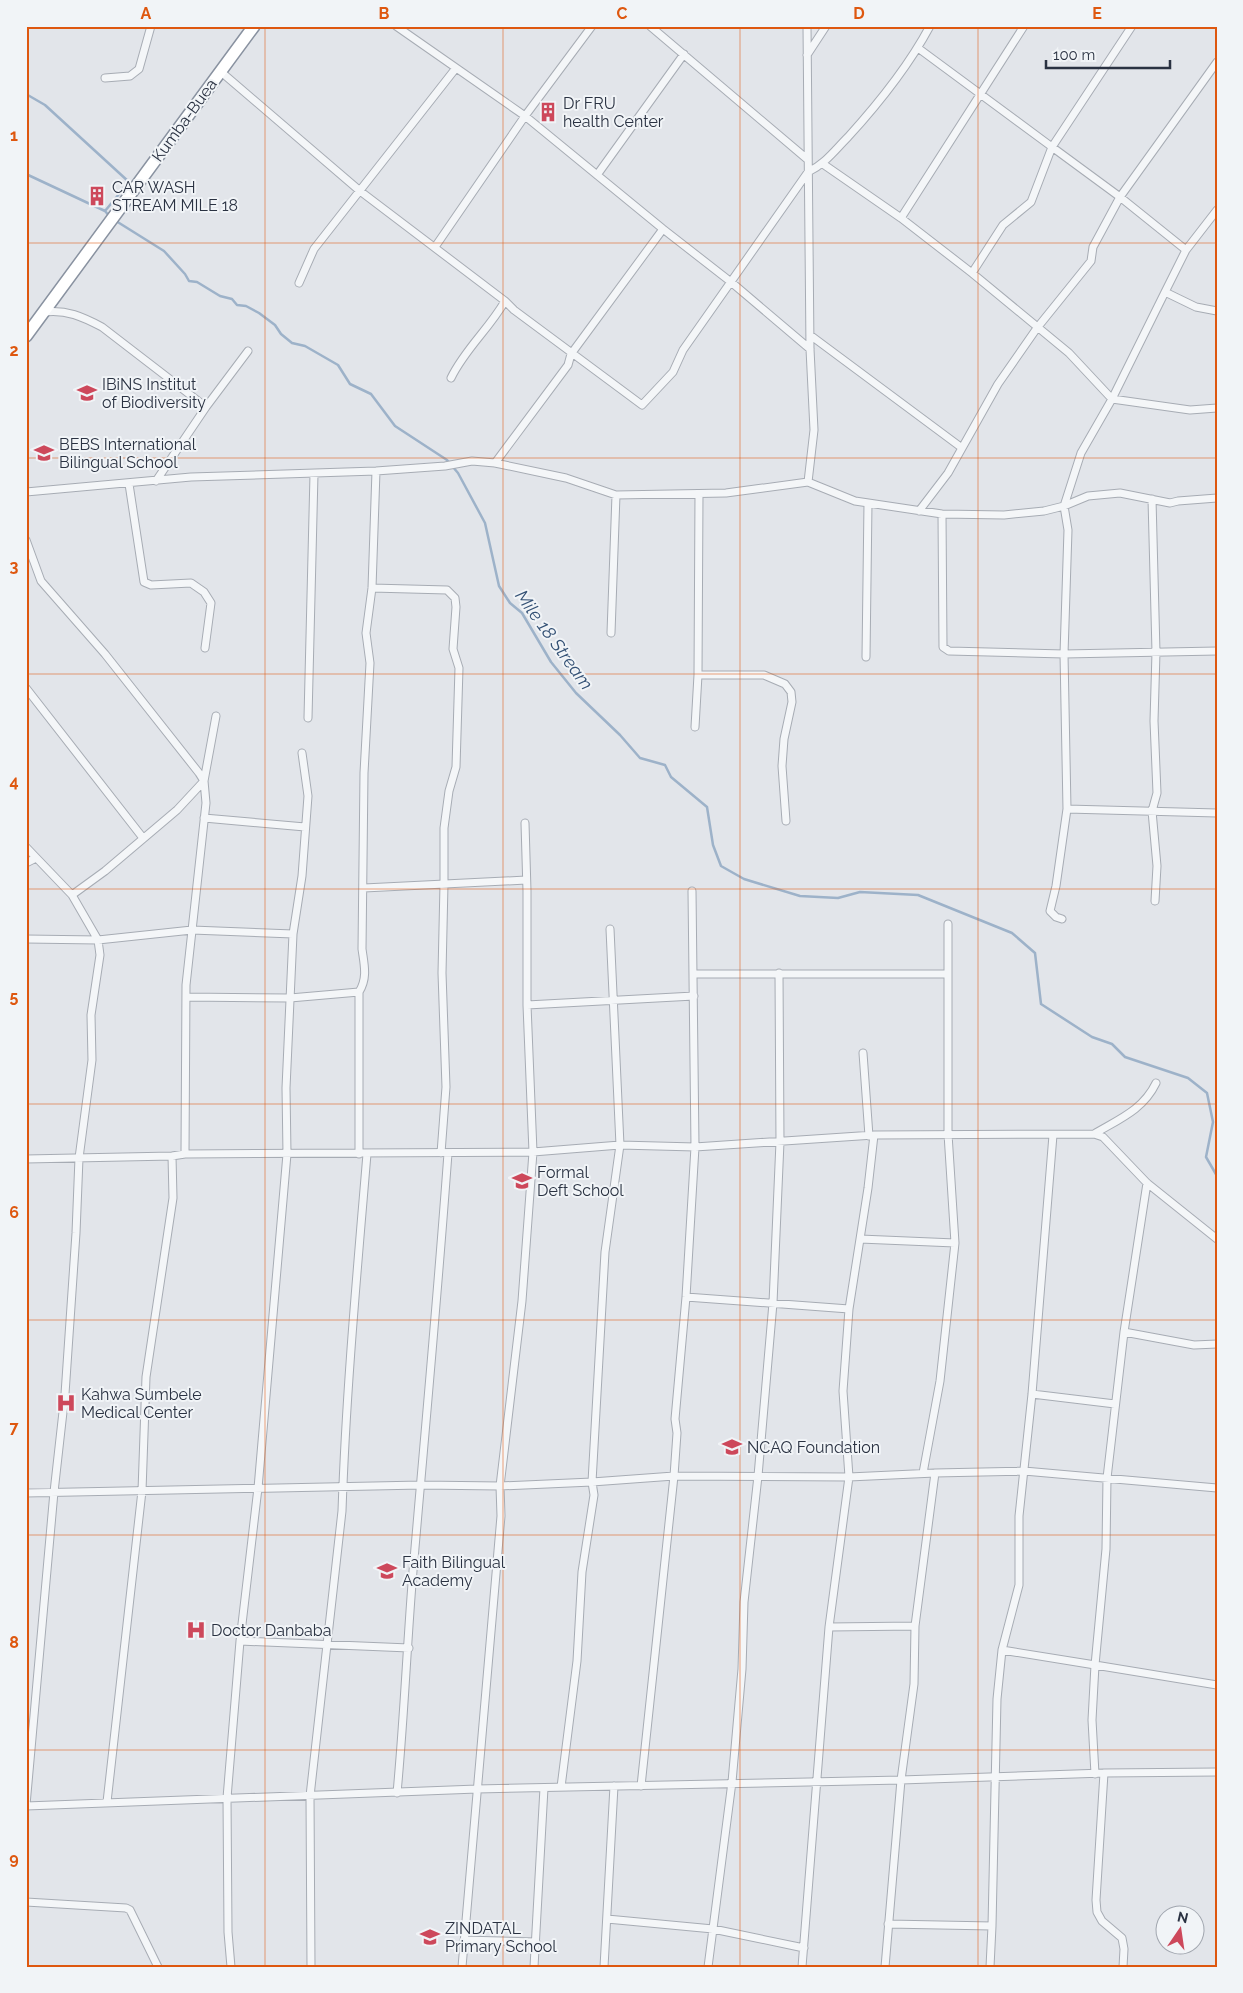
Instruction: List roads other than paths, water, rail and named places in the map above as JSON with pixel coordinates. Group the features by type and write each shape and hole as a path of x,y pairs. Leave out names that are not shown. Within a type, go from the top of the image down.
{"highway":[{"name":"Kumba-Buea","path":"26,336 254,26"}],"street":[{"path":"105,78 130,76 139,70 151,26"},
{"path":"396,26 525,116 731,282 810,349"},
{"path":"435,247 525,116 592,26"},
{"path":"650,26 807,159"},
{"path":"807,26 810,349 814,430 808,482"},
{"path":"807,55 826,26"},
{"path":"220,72 360,192 435,247 571,354 642,406 673,372 683,350 808,172 823,164 873,109 918,48 930,26"},
{"path":"901,218 981,96 1024,26"},
{"path":"972,273 1003,225 1031,202 1052,147 1132,26"},
{"path":"918,48 1120,197 1186,250"},
{"path":"596,174 684,54"},
{"path":"919,510 948,473 998,384 1037,328 1091,261 1093,247 1120,197 1217,62"},
{"path":"299,283 314,249 456,68"},
{"path":"823,164 901,218 972,273 1069,353 1112,399 1190,410 1217,408"},
{"path":"1062,919 1056,917 1050,911 1056,886 1067,809 1064,654 1068,530 1064,506 1081,453 1112,399 1186,250 1217,210"},
{"path":"495,463 568,365 571,354 663,229"},
{"path":"1165,292 1196,306 1217,311"},
{"path":"451,378 461,358 499,312 505,301"},
{"path":"44,312 64,312 85,318 102,327 206,407"},
{"path":"810,335 962,448"},
{"path":"156,481 206,407 248,351"},
{"path":"26,492 191,478 376,471 458,465 472,461 495,463 566,478 616,495 737,492 808,482 850,499 942,514 1004,515 1044,511 1064,506 1088,496 1120,493 1170,503 1217,498"},
{"path":"359,1154 359,992 365,979 362,949 364,773 370,663 366,633 372,588 376,471"},
{"path":"308,718 314,474"},
{"path":"129,484 144,582 151,586 191,583 204,592 211,603 205,648"},
{"path":"695,727 698,675 699,494"},
{"path":"611,633 616,495"},
{"path":"1152,499 1156,652 1154,721 1157,793 1152,811 1157,866 1155,900"},
{"path":"866,657 868,503"},
{"path":"942,514 943,646 945,649 949,651 1064,654 1217,652"},
{"path":"26,540 37,575 105,654 172,737 204,781"},
{"path":"372,588 447,590 455,598 453,649 460,668 456,767 449,791 444,828 442,973 446,1087 445,1153 397,1792"},
{"path":"698,675 764,675 785,684 791,692 792,702 784,739 782,766 786,821"},
{"path":"26,688 143,838"},
{"path":"185,1154 186,997 206,803 204,781 216,716"},
{"path":"231,1967 228,1932 226,1798 240,1641 258,1488 287,1154 286,1088 293,934 302,876 304,827 308,796 302,753"},
{"path":"72,895 177,810 204,781"},
{"path":"1067,809 1217,813"},
{"path":"204,818 304,827"},
{"path":"462,1967 501,1516 500,1486 522,1301 533,1152 527,1005 525,823"},
{"path":"26,846 72,895 98,940 100,954 91,1015 92,1065 79,1158 66,1384 54,1492 26,1806 477,1789 641,1786 732,1782 901,1780 1104,1773 1217,1772"},
{"path":"26,863 36,858"},
{"path":"364,888 526,880"},
{"path":"641,1786 678,1430 675,1419 686,1297 695,1147 692,891"},
{"path":"923,1473 940,1381 955,1243 948,1134 948,924"},
{"path":"562,1787 577,1661 582,1572 594,1496 592,1482 605,1252 620,1145 610,929"},
{"path":"26,939 98,940 192,930 293,934"},
{"path":"708,1967 732,1782 742,1669 744,1602 758,1476 773,1303 780,1142 779,973"},
{"path":"694,974 948,974"},
{"path":"186,997 290,998 359,992"},
{"path":"527,1005 694,996"},
{"path":"802,1967 829,1627 849,1477 843,1391 849,1309 860,1239 872,1135 863,1053"},
{"path":"1094,1134 1140,1106 1150,1096 1156,1083"},
{"path":"26,1159 172,1156 185,1154 533,1152 620,1145 695,1147 872,1135 1094,1134 1103,1137 1147,1183 1217,1238"},
{"path":"990,1967 997,1699 1002,1650 1019,1585 1019,1516 1032,1394 1053,1135"},
{"path":"311,1967 310,1796 342,1511 351,1347 368,1154"},
{"path":"107,1802 142,1491 146,1377 173,1198 172,1156"},
{"path":"1095,1774 1092,1720 1106,1548 1106,1478 1124,1332 1147,1183"},
{"path":"860,1239 955,1243"},
{"path":"686,1297 849,1309"},
{"path":"1124,1332 1194,1345 1217,1344"},
{"path":"1032,1394 1115,1404"},
{"path":"26,1493 421,1485 500,1486 674,1476 849,1477 1024,1471 1217,1488"},
{"path":"885,1967 901,1780 914,1684 915,1626 935,1473"},
{"path":"829,1627 915,1626"},
{"path":"240,1641 409,1648"},
{"path":"1002,1650 1217,1685"},
{"path":"1104,1773 1096,1900 1097,1912 1102,1921 1122,1938 1124,1949 1123,1967"},
{"path":"604,1967 614,1786"},
{"path":"534,1967 544,1788"},
{"path":"26,1902 126,1908 130,1910 158,1967"},
{"path":"607,1919 713,1929 804,1948"},
{"path":"888,1924 992,1926"},
{"path":"464,1940 536,1942"}],"waterway":[{"name":"Mile 18 Stream","path":"26,94 45,105 129,182 105,211 110,217"},
{"path":"26,174 105,211"},
{"name":"Mile 18 Stream","path":"116,221 164,251 189,281 197,282 220,296 232,299 237,305 246,306 259,313 275,325 281,334 292,343 305,346 338,365 350,384 371,394 395,426 447,460 458,473 485,523 499,586 510,603 522,613 551,662 576,693 620,735 640,758 665,765 671,777 707,807 713,845 721,866 744,879 800,896 838,898 860,892 918,895 1012,933 1035,953 1041,1004 1092,1037 1112,1044 1125,1057 1188,1078 1207,1093 1213,1122 1206,1157 1217,1176"}],"place":[{"name":"Dr FRU health Center","path":"548,112"},
{"name":"CAR WASH STREAM MILE 18","path":"97,196"},
{"name":"IBiNS Institut of Biodiversity","path":"87,393"},
{"name":"BEBS International Bilingual School","path":"44,453"},
{"name":"Formal Deft School","path":"522,1181"},
{"name":"Kahwa Sumbele Medical Center","path":"66,1403"},
{"name":"NCAQ Foundation","path":"732,1447"},
{"name":"Faith Bilingual Academy","path":"387,1571"},
{"name":"Doctor Danbaba","path":"196,1630"},
{"name":"ZINDATAL Primary School","path":"430,1937"}]}
